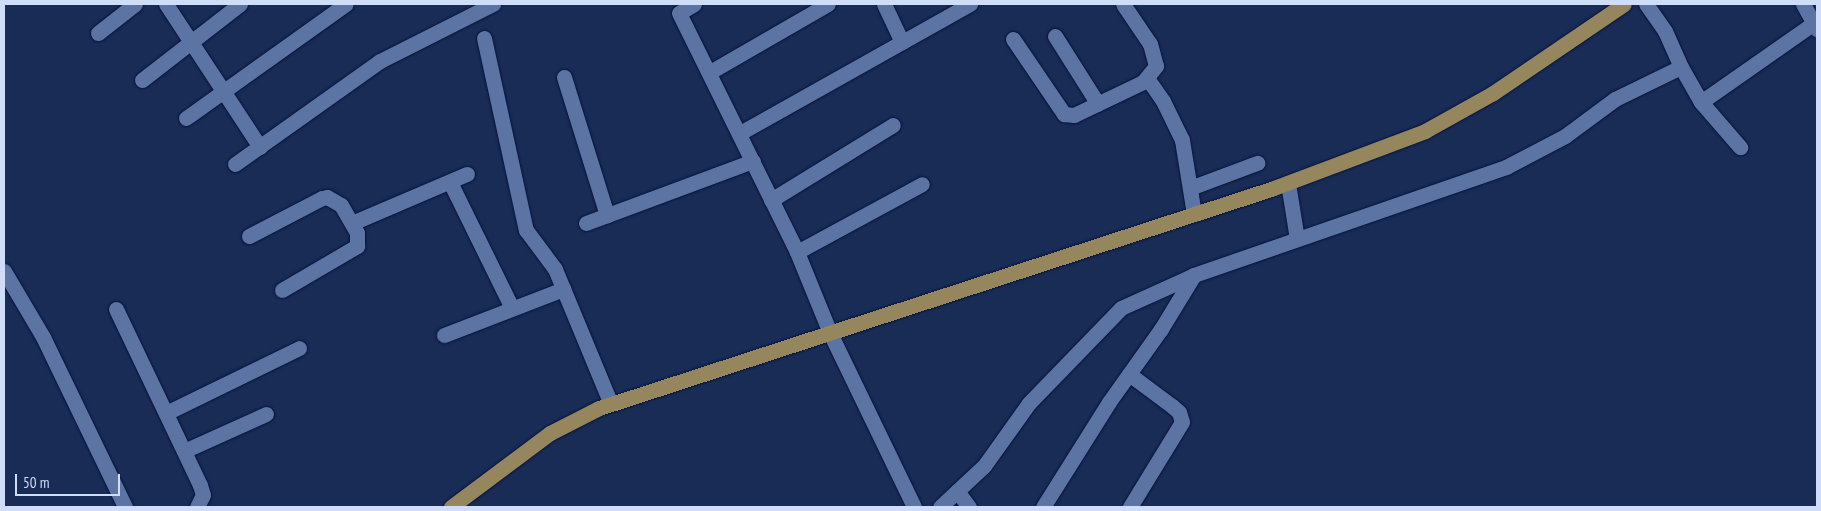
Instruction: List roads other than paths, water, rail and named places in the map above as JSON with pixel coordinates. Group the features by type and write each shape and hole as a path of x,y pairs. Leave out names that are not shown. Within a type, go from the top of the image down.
{"main road":[{"path":"451,507 550,433 611,404 1288,183 1425,131 1493,93 1624,4"}],"street":[{"path":"98,32 135,4"},
{"path":"166,4 260,146"},
{"path":"142,80 240,4"},
{"path":"186,118 346,4"},
{"path":"235,164 380,61 493,4"},
{"path":"694,4 676,8 740,133 796,252 830,332 914,507"},
{"path":"884,4 902,42"},
{"path":"740,133 970,4"},
{"path":"1013,39 1064,114 1074,115 1147,78 1156,66 1156,58 1123,4"},
{"path":"1646,4 1665,31 1701,102 1740,147"},
{"path":"1701,102 1816,26 1803,4"},
{"path":"710,72 817,6"},
{"path":"1054,36 1098,104"},
{"path":"484,38 521,215 530,237 550,258 611,404"},
{"path":"940,507 984,466 1029,404 1122,308 1194,275 1506,168 1565,136 1614,99 1682,67"},
{"path":"564,77 607,216"},
{"path":"1147,78 1163,100 1182,140 1194,214"},
{"path":"771,200 893,125"},
{"path":"586,223 753,161"},
{"path":"1190,188 1257,163"},
{"path":"352,223 467,174"},
{"path":"450,182 512,308"},
{"path":"1288,183 1296,233"},
{"path":"796,252 922,184"},
{"path":"249,236 327,197 341,205 360,241 357,246 282,290"},
{"path":"4,271 43,337 125,507"},
{"path":"1043,507 1194,275"},
{"path":"444,335 563,288"},
{"path":"116,309 203,495 197,507"},
{"path":"166,413 299,348"},
{"path":"1128,374 1179,412 1182,422 1130,507"},
{"path":"184,451 266,414"},
{"path":"958,491 969,507"}]}
